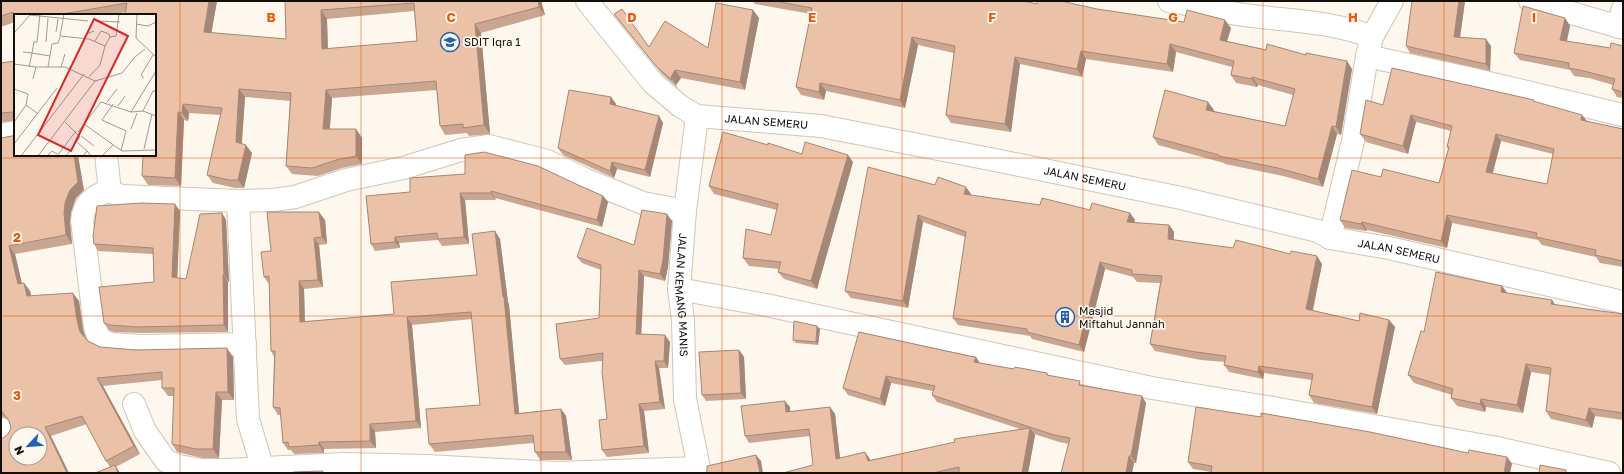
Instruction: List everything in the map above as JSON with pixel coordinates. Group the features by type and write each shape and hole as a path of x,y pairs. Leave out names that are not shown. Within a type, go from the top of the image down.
{"street":[{"name":"JALAN SEMERU","path":"587,1 653,83 680,106 697,116 820,126 1000,160 1181,198 1318,231 1330,238 1389,248 1623,302"},
{"path":"1169,1 1244,8 1326,24 1358,32 1369,47 1479,81 1623,115"},
{"path":"1330,238 1352,141 1369,47 1392,1"},
{"path":"1530,1 1621,21"},
{"name":"JALAN KEMANG MANIS","path":"697,116 685,211 679,289 683,320 685,399 700,470"},
{"path":"1,135 14,132"},
{"path":"245,344 142,346 111,344 102,340 98,336 95,327 82,220 84,209 92,199 100,193 110,191 121,196 238,201 273,200 296,197 346,180 403,168 461,150 489,146 547,162 586,180 643,203 685,211"},
{"path":"106,156 110,191"},
{"path":"238,201 248,419 263,470"},
{"path":"679,289 766,305 1152,388 1497,448 1609,473"},
{"path":"134,404 145,431 166,461 179,466 201,470 263,470 345,464 557,473 700,470"}],"building":[{"path":"1,1 209,1 204,32 286,39 285,1 538,1 539,7 475,24 484,125 463,128 463,124 440,126 436,81 326,90 323,129 356,129 356,156 336,160 312,168 286,166 291,93 239,89 236,142 246,145 238,180 229,180 207,175 222,108 183,104 182,113 178,112 175,178 142,176 143,156 156,156 156,14 125,14 127,3 62,14 14,14 14,17 13,12 1,16","holes":["414,3 417,41 322,49 321,10"]},
{"path":"775,1 1023,1 1037,4 1037,1 1061,1 1097,9 1184,22 1187,10 1225,20 1220,40 1266,50 1267,44 1306,55 1306,53 1347,61 1336,127 1332,126 1318,179 1278,168 1219,156 1153,137 1165,90 1208,102 1206,110 1285,126 1295,89 1252,77 1252,79 1231,75 1234,61 1170,44 1167,64 1081,51 1077,69 1015,57 1005,124 946,115 955,46 912,37 900,100 820,83 819,92 796,87 812,8"},
{"path":"1412,1 1459,1 1454,37 1486,39 1486,64 1406,46"},
{"path":"716,3 753,10 740,82 675,70 671,77 672,80 656,66 614,14 622,9 649,47 665,21 708,48"},
{"path":"1523,6 1565,18 1560,40 1610,48 1611,43 1623,46 1623,92 1612,89 1615,79 1569,68 1569,63 1514,53"},
{"path":"14,61 14,112 1,113 1,63"},
{"path":"1392,68 1534,100 1533,101 1582,115 1581,120 1623,129 1623,261 1595,255 1596,250 1536,237 1537,233 1447,215 1441,241 1362,222 1361,224 1340,220 1352,170 1381,177 1383,169 1439,183 1449,147 1447,147 1452,126 1411,115 1403,146 1360,134 1366,100 1383,105","holes":["1496,134 1554,149 1547,184 1486,172"]},
{"path":"569,90 611,97 610,104 659,116 645,170 612,162 610,171 558,148"},
{"path":"723,132 768,145 768,143 802,154 805,142 848,155 811,281 778,272 781,262 743,258 746,229 771,235 778,204 709,186"},
{"path":"14,135 14,156 74,156 78,182 70,190 65,203 64,213 66,235 9,246 18,284 24,283 27,296 73,293 80,332 88,341 100,347 136,350 227,348 228,392 216,392 213,449 196,449 172,444 174,388 162,388 162,372 97,378 134,446 106,461 82,416 48,426 10,426 9,421 1,410 1,138"},
{"path":"484,152 538,166 603,196 597,220 491,191 491,193 460,193 464,237 438,239 437,233 395,237 395,242 371,244 366,196 410,192 410,178 465,174 465,155"},
{"path":"868,167 935,185 938,177 966,187 964,194 1040,205 1042,198 1090,210 1092,203 1130,213 1127,222 1169,225 1168,239 1233,248 1236,240 1290,254 1291,251 1317,256 1306,309 1359,321 1360,313 1389,320 1372,407 1309,395 1313,374 1259,366 1258,372 1224,365 1226,356 1150,344 1162,276 1132,274 1132,270 1100,262 1079,345 1027,332 1027,329 953,318 966,232 918,215 903,301 845,291"},
{"path":"141,203 175,204 172,277 186,279 200,214 222,213 224,325 138,327 109,325 104,323 99,287 154,282 153,248 94,244 93,236 97,206"},
{"path":"642,210 667,214 663,260 660,274 639,270 636,334 665,335 664,361 655,361 660,402 639,404 644,446 602,450 599,420 607,419 602,372 603,353 560,359 556,324 599,318 601,265 577,257 587,228 634,245"},
{"path":"267,212 319,212 322,237 314,238 318,280 299,281 300,322 394,314 391,282 477,275 472,234 495,231 504,297 515,414 561,409 566,452 535,452 533,435 429,444 426,409 480,405 471,312 407,317 416,421 370,424 370,441 319,442 319,445 289,447 288,442 283,443 280,408 273,407 275,351 271,351 269,276 264,277 261,252 271,251"},
{"path":"1436,272 1502,286 1501,292 1552,300 1551,304 1623,314 1623,413 1589,408 1586,420 1546,411 1551,368 1526,364 1517,405 1481,399 1480,404 1451,398 1453,389 1408,375 1421,331 1424,332"},
{"path":"794,321 817,326 816,342 793,340"},
{"path":"859,332 976,357 974,362 1047,373 1047,375 1080,381 1079,385 1142,396 1131,456 1129,456 1126,473 1061,473 1070,438 1054,435 932,395 935,386 886,376 880,399 843,388"},
{"path":"739,350 741,393 702,395 699,352"},
{"path":"785,401 786,412 830,407 836,459 865,452 868,461 955,442 954,439 1030,428 1022,473 959,473 959,467 933,473 783,473 813,465 809,429 745,436 741,406"},
{"path":"1196,407 1261,417 1261,413 1370,432 1468,453 1469,450 1507,457 1504,473 1211,473 1212,466 1188,462"},
{"path":"48,433 67,473 1,473 1,438 8,434 8,466 48,466"},
{"path":"756,455 760,473 705,473 707,471 707,466"},
{"path":"115,465 118,473 95,473"},
{"path":"1540,465 1566,470 1566,473 1539,473"},
{"path":"323,471 323,473 293,473 293,472"}],"place":[{"name":"SDIT Iqra 1","path":"450,42"},
{"name":"Masjid Miftahul Jannah","path":"1065,317"}]}
